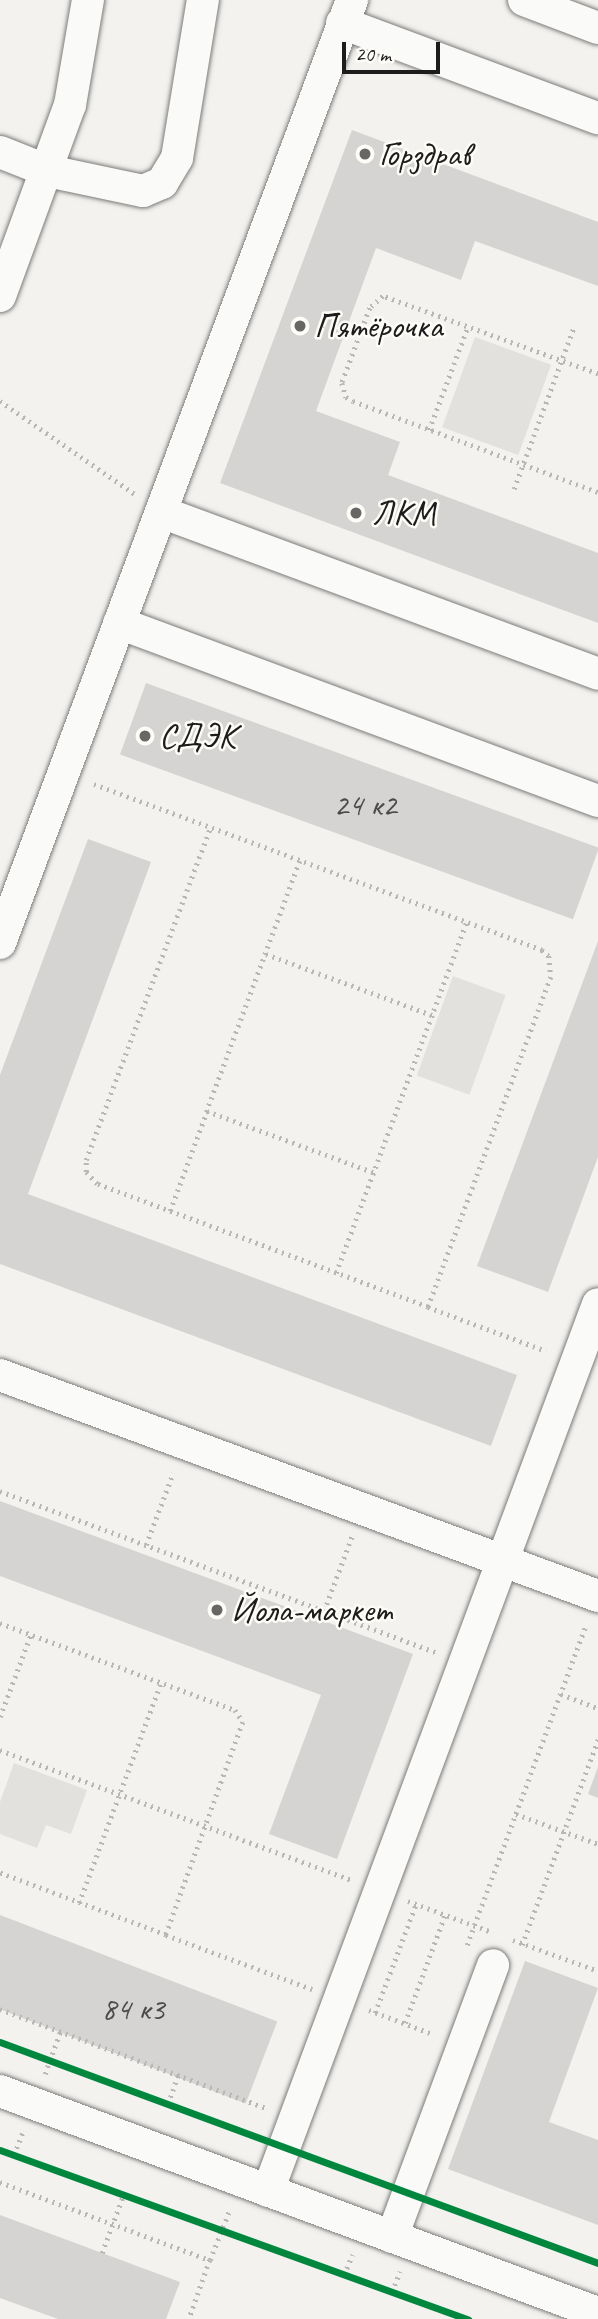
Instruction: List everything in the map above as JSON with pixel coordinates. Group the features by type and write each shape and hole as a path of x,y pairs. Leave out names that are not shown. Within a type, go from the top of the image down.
{"lane":[{"path":"0,296 71,105 88,0"},
{"path":"0,152 48,171 143,191 162,183 177,158 203,0"},
{"path":"524,0 598,28"},
{"path":"0,943 347,12 598,118"},
{"path":"161,512 598,674"},
{"path":"119,623 598,801"},
{"path":"268,2191 598,1304"},
{"path":"0,1375 598,1596"},
{"path":"377,2231 493,1965"},
{"path":"0,2091 598,2313"}],"path":[{"path":"598,374 391,298 375,300 370,308 343,390 352,401 598,492"},
{"path":"429,430 468,326"},
{"path":"514,489 574,327"},
{"path":"0,401 161,512"},
{"path":"106,789 541,950 553,964 428,1307"},
{"path":"210,828 86,1160 86,1172 97,1184 529,1344"},
{"path":"170,1211 300,861"},
{"path":"336,1273 466,923"},
{"path":"266,954 432,1016"},
{"path":"207,1111 373,1172"},
{"path":"146,1545 174,1469"},
{"path":"0,1491 436,1653"},
{"path":"324,1611 352,1535"},
{"path":"466,1950 598,1596"},
{"path":"0,1623 234,1710 243,1722 166,1935"},
{"path":"0,1717 31,1634"},
{"path":"79,1903 161,1682"},
{"path":"561,1694 598,1708"},
{"path":"0,1750 598,1971"},
{"path":"516,1814 598,1844"},
{"path":"0,1874 291,1981"},
{"path":"375,2013 416,1904"},
{"path":"405,2024 445,1915"},
{"path":"0,2009 267,2108"},
{"path":"430,2047 439,2022"},
{"path":"37,2056 63,2065"},
{"path":"167,2104 178,2075"},
{"path":"154,2099 180,2109"},
{"path":"7,2153 26,2160"},
{"path":"0,2182 211,2260 189,2319"},
{"path":"111,2191 135,2200"},
{"path":"102,2253 123,2196"},
{"path":"209,2227 234,2236"},
{"path":"344,2275 377,2231"},
{"path":"332,2271 356,2279"},
{"path":"380,2288 405,2297"}],"shaded area":[{"path":"475,337 551,365 518,455 442,427"},
{"path":"453,976 506,995 469,1095 417,1076"},
{"path":"14,1763 87,1790 71,1834 46,1825 37,1848 0,1834 0,1802"}],"building":[{"path":"352,130 598,222 598,286 475,241 461,280 376,248 316,411 400,442 388,475 598,553 598,623 220,483"},
{"path":"146,683 598,848 573,919 120,754"},
{"path":"88,839 151,862 28,1194 517,1375 491,1446 0,1264 0,1075"},
{"path":"598,941 598,1157 548,1292 477,1266"},
{"path":"0,1501 413,1654 337,1859 269,1834 321,1695 0,1576"},
{"path":"598,1767 598,1798 588,1794"},
{"path":"0,1915 277,2021 246,2104 0,2009"},
{"path":"525,1961 598,1988 549,2122 598,2140 598,2225 448,2169"},
{"path":"0,2215 180,2282 166,2319 58,2319 0,2298"}],"cycle path":[{"path":"0,2042 598,2263"},
{"path":"0,2150 468,2319"}],"place":[{"name":"Горздрав","path":"365,154"},
{"name":"Пятёрочка","path":"300,326"},
{"name":"ЛКМ","path":"356,513"},
{"name":"СДЭК","path":"145,736"},
{"name":"Йола-маркет","path":"217,1610"}]}
